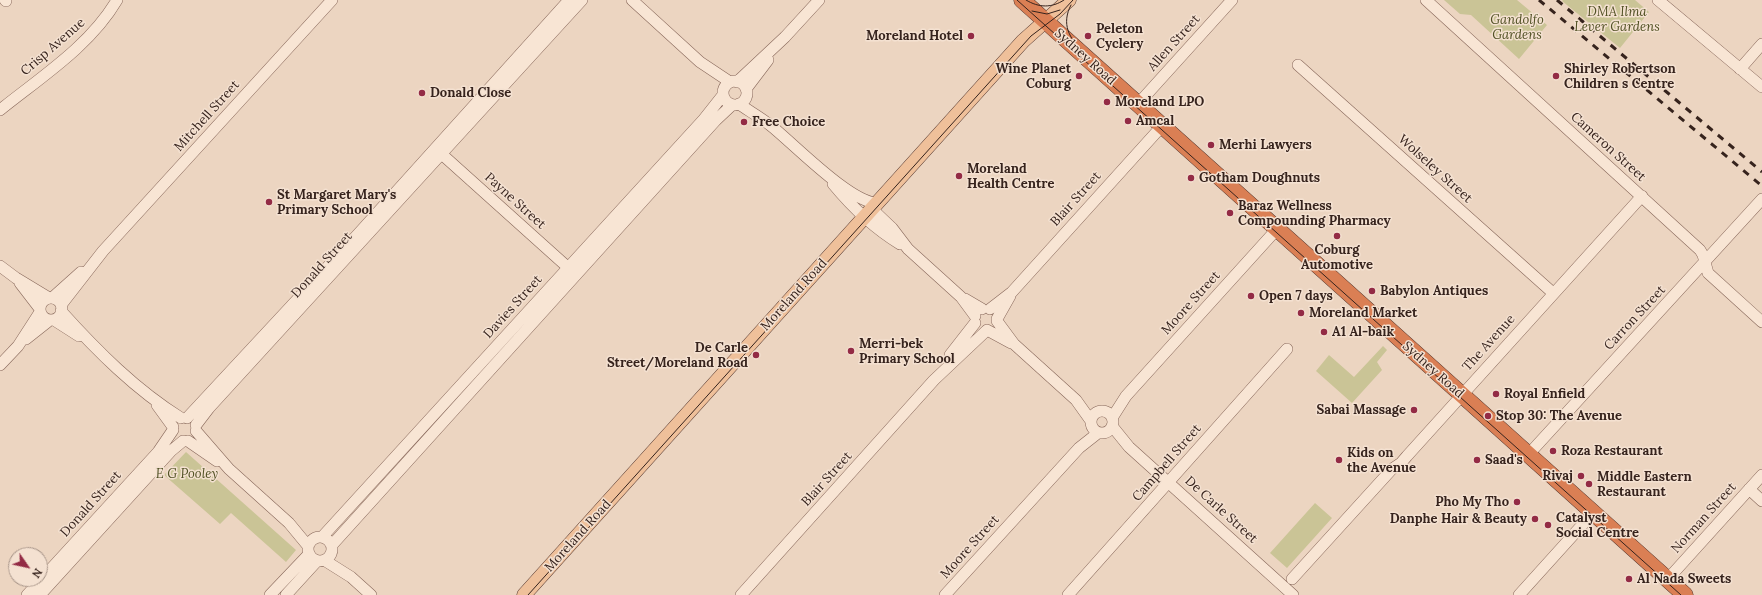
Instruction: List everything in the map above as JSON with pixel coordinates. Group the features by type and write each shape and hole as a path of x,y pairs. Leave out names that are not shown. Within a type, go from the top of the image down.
{"highway":[{"name":"Sydney Road","path":"1022,0 1685,595"}],"main road":[{"name":"Moreland Road","path":"524,595 1018,47 1031,33 1069,0"}],"street":[{"name":"Crisp Avenue","path":"0,110 84,41 106,17 117,0"},
{"name":"Mitchell Street","path":"56,303 332,0"},
{"name":"Donald Street","path":"196,428 209,408 316,286 438,151 569,0"},
{"name":"Donald Street","path":"438,151 582,0"},
{"name":"Davies Street","path":"733,82 785,37 820,0"},
{"name":"Allen Street","path":"1138,104 1232,0"},
{"name":"Cameron Street","path":"1426,0 1700,250 1706,269 1710,275 1762,322"},
{"path":"1658,0 1762,87"},
{"path":"632,2 700,62 733,82 742,84 741,99"},
{"name":"Davies Street","path":"319,536 716,120 741,99 785,37"},
{"path":"1740,69 1762,44"},
{"path":"700,62 723,93 726,102 741,99"},
{"name":"Wolseley Street","path":"1298,64 1553,293"},
{"path":"723,93 726,84 733,82"},
{"name":"Davies Street","path":"332,548 704,119 723,93"},
{"path":"741,99 819,168 850,192 870,202 872,210"},
{"name":"Blair Street","path":"934,380 946,358 981,314 1012,292 1162,126"},
{"name":"Payne Street","path":"438,151 572,271"},
{"path":"819,168 844,197 872,210 892,228 908,249 981,314 995,313 997,320 994,328 986,330 979,328 981,314"},
{"name":"The Avenue","path":"1292,579 1392,469 1401,463 1642,196"},
{"name":"Carron Street","path":"1528,455 1762,199"},
{"name":"Moore Street","path":"945,595 1277,229"},
{"path":"0,266 56,303 88,342 153,400 184,418 191,419 196,428 229,469"},
{"path":"16,278 44,318 52,320 88,342"},
{"name":"Donald Street","path":"184,418 316,286"},
{"name":"Blair Street","path":"997,320 1012,292"},
{"path":"18,346 40,311 41,303 56,303"},
{"path":"0,365 18,346 59,316 56,303"},
{"name":"De Carle Street","path":"997,320 1014,344 1169,483 1288,593"},
{"name":"Blair Street","path":"741,595 934,380 986,330"},
{"name":"De Carle Street","path":"986,330 1014,344"},
{"name":"Campbell Street","path":"1068,595 1169,483 1287,348"},
{"path":"153,400 173,428 177,439 186,441 229,469 289,523 314,555 351,577 371,595"},
{"path":"173,428 176,422 184,418"},
{"name":"Donald Street","path":"27,595 158,452 173,428"},
{"path":"186,441 194,437 196,428"},
{"name":"Donald Street","path":"40,595 171,451 186,441"},
{"name":"Norman Street","path":"1667,580 1762,475"},
{"path":"1749,489 1762,501"},
{"path":"1519,595 1594,513"},
{"path":"289,523 330,541 332,548 351,577"},
{"path":"286,595 314,555 311,540 319,536"},
{"path":"270,595 314,555 329,557 332,548"}],"green space":[{"name":"Gandolfo Gardens","path":"1444,0 1517,0 1547,25 1519,59 1471,15 1460,14"},
{"name":"DMA Ilma Lever Gardens","path":"1635,0 1649,12 1620,48 1562,1"},
{"path":"1383,346 1387,350 1377,362 1382,370 1352,403 1316,371 1329,355 1354,377"},
{"name":"E G Pooley","path":"186,452 296,550 286,562 231,513 220,524 164,475"},
{"path":"1315,503 1332,518 1287,568 1270,553"}],"tram line":[{"path":"1017,0 1681,595"},
{"path":"1026,0 1041,6 1050,6 1064,0"},
{"path":"528,595 1031,36 1060,14 1073,0"},
{"path":"1071,5 1067,18 1068,30 1070,36 1083,52"},
{"path":"1032,11 1047,14 1060,10"}],"railway":[{"path":"1539,0 1762,186"},
{"path":"1557,0 1762,172"}],"place":[{"name":"Moreland Hotel","path":"971,36"},
{"name":"Peleton Cyclery","path":"1088,36"},
{"name":"Wine Planet Coburg","path":"1079,76"},
{"name":"Shirley Robertson Children s Centre","path":"1556,76"},
{"name":"Donald Close","path":"422,93"},
{"name":"Moreland LPO","path":"1107,102"},
{"name":"Amcal","path":"1128,121"},
{"name":"Free Choice","path":"744,122"},
{"name":"Merhi Lawyers","path":"1211,145"},
{"name":"Moreland Health Centre","path":"959,176"},
{"name":"Gotham Doughnuts","path":"1191,178"},
{"name":"St Margaret Mary's Primary School","path":"269,202"},
{"name":"Baraz Wellness Compounding Pharmacy","path":"1230,213"},
{"name":"Coburg Automotive","path":"1337,236"},
{"name":"Babylon Antiques","path":"1372,291"},
{"name":"Open 7 days","path":"1251,296"},
{"name":"Moreland Market","path":"1301,313"},
{"name":"A1 Al-baik","path":"1324,332"},
{"name":"Merri-bek Primary School","path":"851,351"},
{"name":"De Carle Street/Moreland Road","path":"756,355"},
{"name":"Royal Enfield","path":"1496,394"},
{"name":"Sabai Massage","path":"1414,410"},
{"name":"Stop 30: The Avenue","path":"1488,416"},
{"name":"Roza Restaurant","path":"1553,451"},
{"name":"Kids on the Avenue","path":"1339,460"},
{"name":"Saad's","path":"1477,460"},
{"name":"Rivaj","path":"1581,476"},
{"name":"Middle Eastern Restaurant","path":"1589,484"},
{"name":"Pho My Tho","path":"1517,502"},
{"name":"Danphe Hair & Beauty","path":"1535,519"},
{"name":"Catalyst Social Centre","path":"1548,525"},
{"name":"Al Nada Sweets","path":"1629,579"}]}
